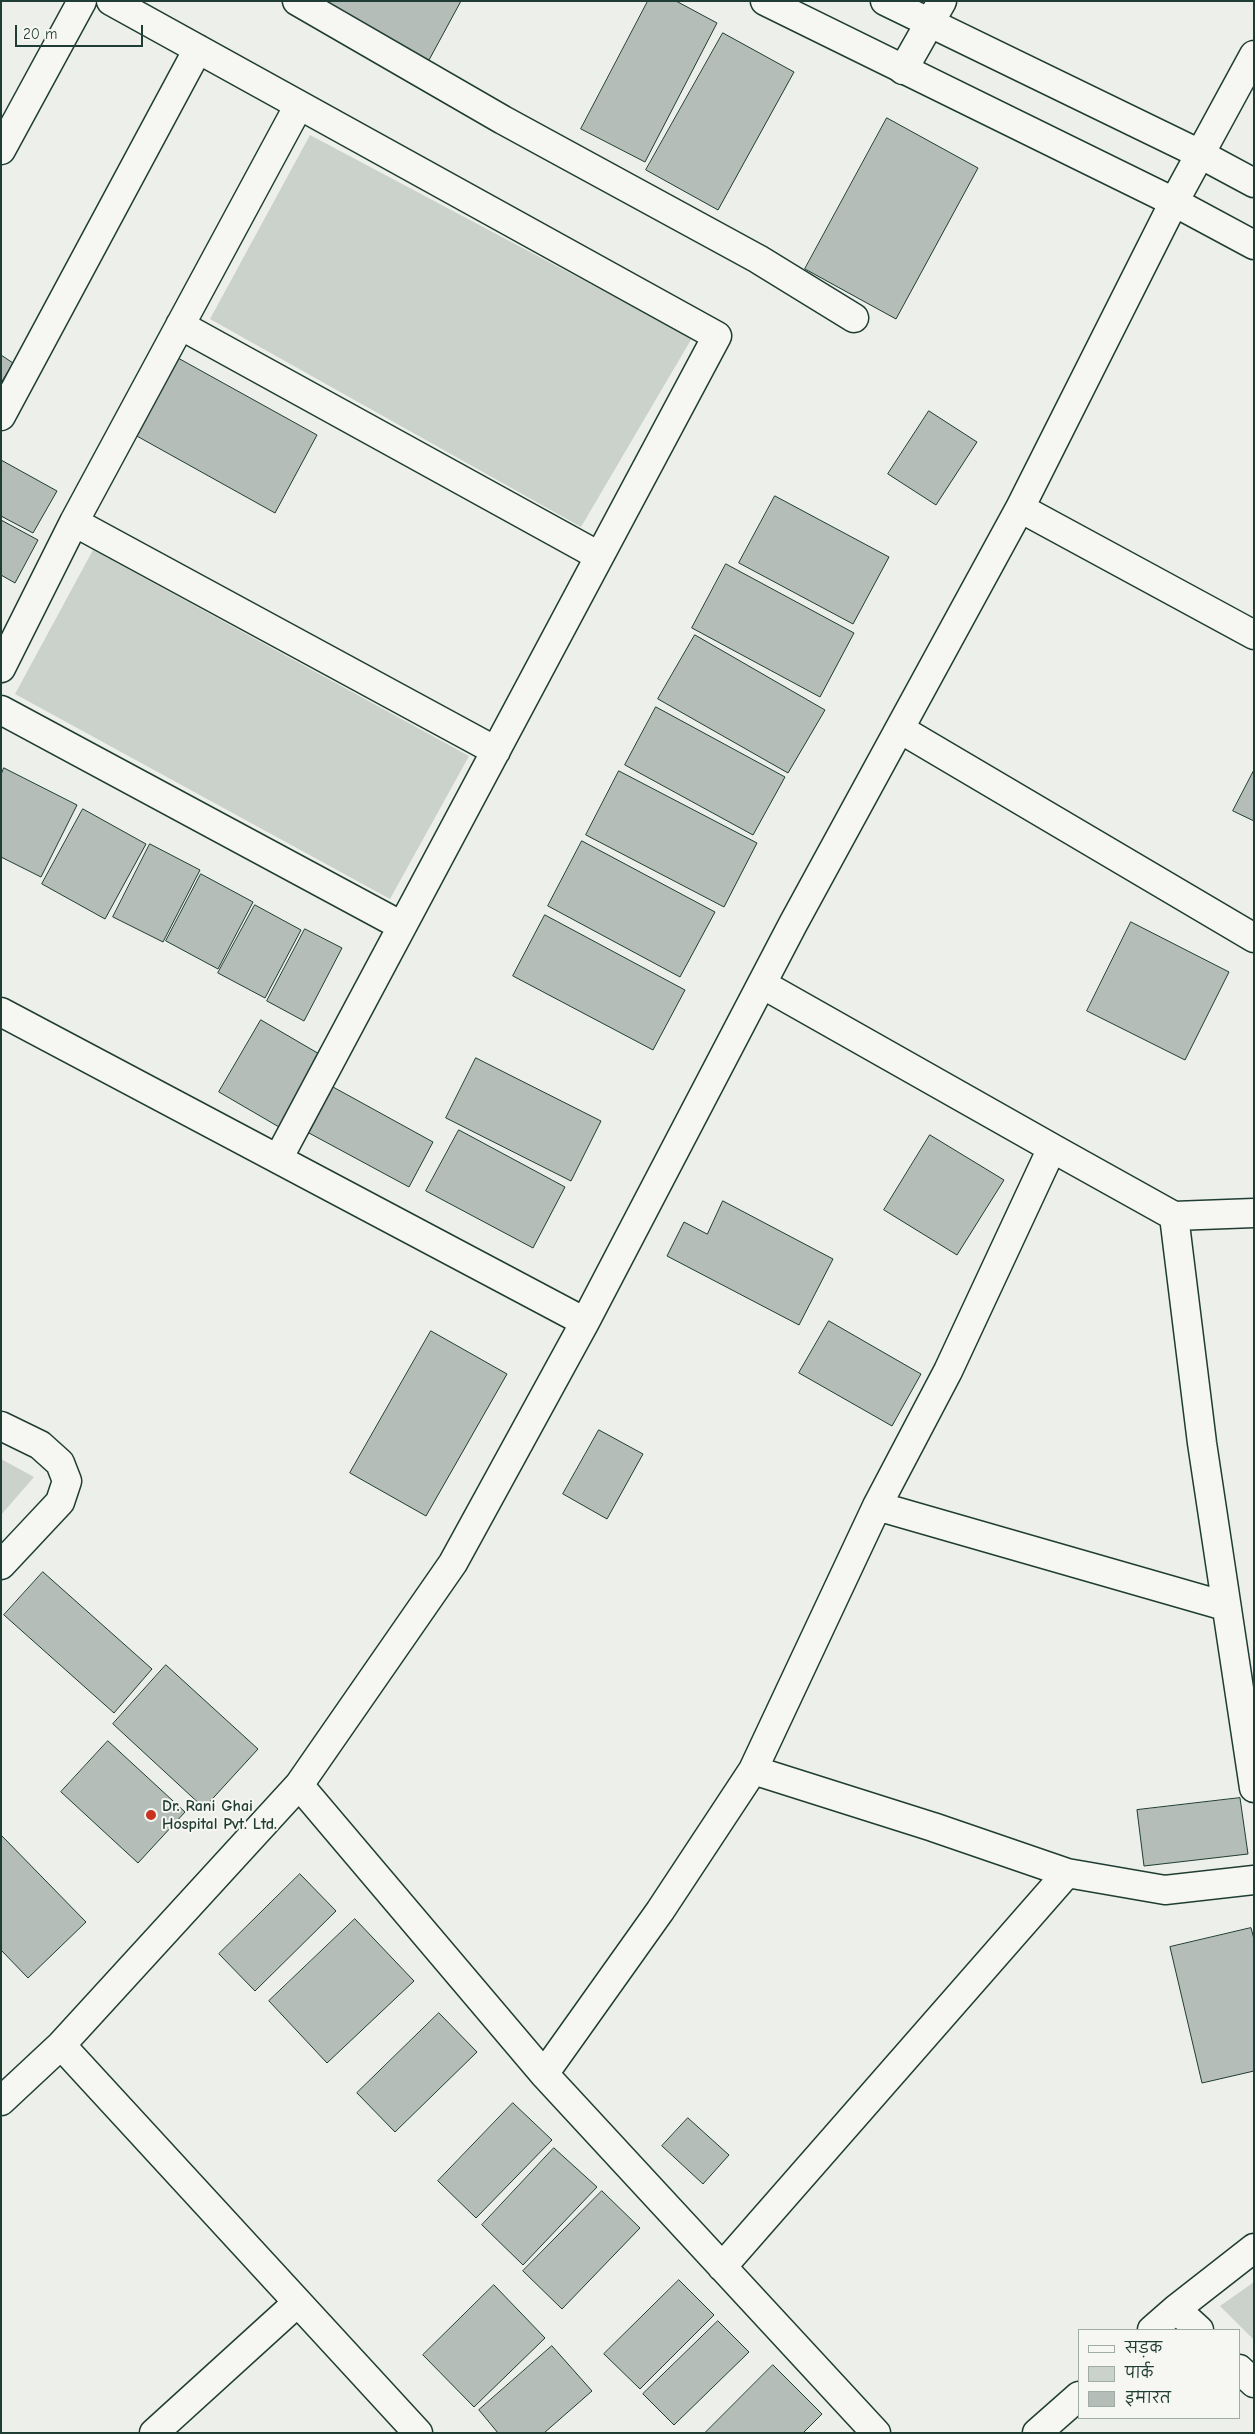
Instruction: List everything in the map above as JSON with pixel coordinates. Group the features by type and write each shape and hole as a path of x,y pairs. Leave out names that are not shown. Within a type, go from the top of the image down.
{"street":[{"path":"1,150 82,1"},
{"path":"111,1 717,336 278,1159"},
{"path":"297,1 503,120 758,259 854,318"},
{"path":"764,1 1174,202 1254,245"},
{"path":"885,1 936,12 1254,183"},
{"path":"903,70 936,12"},
{"path":"1,416 198,49"},
{"path":"1,2101 62,2045 298,1785 453,1563 585,1322 762,984 1020,508 1174,202 1254,55"},
{"path":"1,668 74,522 299,105"},
{"path":"180,325 599,556"},
{"path":"1020,508 1254,635"},
{"path":"74,522 496,751"},
{"path":"1,710 402,926"},
{"path":"900,728 1254,938"},
{"path":"762,984 1174,1216 1254,1213"},
{"path":"1,1012 585,1322"},
{"path":"544,2074 660,1912 753,1770 877,1506 948,1371 1052,1148"},
{"path":"1174,1216 1202,1444 1254,1788"},
{"path":"1,1426 40,1445 60,1463 67,1480 60,1502 1,1565"},
{"path":"877,1506 1225,1606"},
{"path":"753,1770 933,1827 1068,1873 1166,1890 1254,1880"},
{"path":"298,1785 544,2074 876,2433"},
{"path":"722,2267 1068,1873"},
{"path":"62,2045 418,2433"},
{"path":"1153,2329 1254,2248"},
{"path":"154,2433 297,2303"},
{"path":"1176,2309 1198,2329"},
{"path":"1240,2370 1254,2383"},
{"path":"1037,2433 1078,2397"}],"green space":[{"path":"310,135 692,338 581,527 210,319"},
{"path":"93,550 469,756 390,899 15,694"},
{"path":"1,1459 34,1477 1,1515"},
{"path":"1254,2282 1254,2340 1220,2306"}],"building":[{"path":"320,1 461,1 429,60"},
{"path":"648,1 676,1 717,23 645,162 581,129"},
{"path":"723,33 794,72 718,210 646,170"},
{"path":"887,118 978,168 896,319 805,269"},
{"path":"1,355 13,363 1,383"},
{"path":"178,358 317,435 275,513 135,435"},
{"path":"929,411 977,442 936,505 888,474"},
{"path":"1,460 57,491 33,533 1,516"},
{"path":"775,496 889,557 853,624 739,563"},
{"path":"1,520 38,540 15,583 1,575"},
{"path":"726,564 854,633 820,697 692,628"},
{"path":"695,635 825,710 788,773 658,699"},
{"path":"656,707 785,777 753,835 625,765"},
{"path":"4,768 77,805 41,877 1,857 1,775"},
{"path":"1254,770 1254,821 1233,811"},
{"path":"619,771 757,843 724,907 586,835"},
{"path":"83,809 146,844 105,919 42,884"},
{"path":"582,841 715,912 680,977 548,906"},
{"path":"150,844 200,870 163,942 113,917"},
{"path":"201,874 253,902 218,969 166,941"},
{"path":"255,905 301,930 265,998 218,973"},
{"path":"545,915 685,990 653,1050 513,976"},
{"path":"1131,922 1229,972 1185,1060 1087,1011"},
{"path":"305,929 342,948 304,1021 267,1001"},
{"path":"261,1020 321,1055 279,1127 219,1092"},
{"path":"476,1058 601,1121 571,1181 446,1118"},
{"path":"333,1087 433,1142 409,1187 309,1133"},
{"path":"459,1130 565,1187 533,1248 426,1191"},
{"path":"930,1135 1004,1180 957,1255 884,1210"},
{"path":"723,1201 833,1259 799,1325 667,1256 684,1222 707,1234"},
{"path":"829,1321 921,1374 892,1426 799,1373"},
{"path":"431,1331 507,1374 426,1516 350,1473"},
{"path":"599,1430 643,1454 607,1519 563,1494"},
{"path":"43,1572 152,1669 114,1713 4,1615"},
{"path":"166,1665 258,1749 204,1808 113,1724"},
{"path":"108,1741 185,1812 138,1863 61,1792"},
{"path":"1240,1798 1248,1854 1144,1866 1137,1810"},
{"path":"1,1835 86,1922 28,1978 1,1950"},
{"path":"300,1874 336,1911 255,1991 219,1954"},
{"path":"355,1919 414,1981 327,2063 269,2001"},
{"path":"1251,1928 1254,1939 1254,2071 1202,2083 1170,1947"},
{"path":"439,2013 477,2052 395,2132 357,2093"},
{"path":"513,2103 552,2140 476,2218 438,2181"},
{"path":"688,2118 729,2155 703,2184 662,2146"},
{"path":"554,2148 597,2187 523,2265 482,2225"},
{"path":"602,2191 640,2228 562,2309 523,2271"},
{"path":"679,2280 714,2315 640,2389 604,2354"},
{"path":"494,2285 545,2338 474,2407 423,2355"},
{"path":"718,2321 749,2352 674,2425 643,2394"},
{"path":"552,2346 592,2391 544,2433 498,2433 479,2410"},
{"path":"773,2365 822,2414 803,2433 705,2433"}],"place":[{"name":"Dr. Rani Ghai Hospital Pvt. Ltd.","path":"151,1815"}]}
